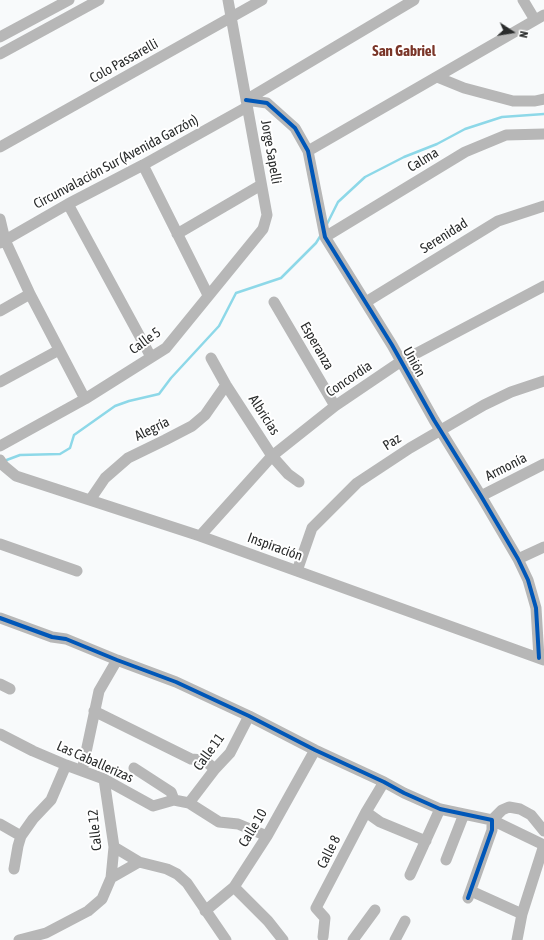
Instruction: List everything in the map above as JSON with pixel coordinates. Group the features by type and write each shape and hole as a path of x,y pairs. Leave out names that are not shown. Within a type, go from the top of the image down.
{"street":[{"path":"0,37 69,0"},
{"path":"0,54 99,0"},
{"name":"Jorge Sapelli","path":"228,0 267,216"},
{"name":"Colo Passarelli","path":"0,147 262,0"},
{"name":"Circunvalación Sur (Avenida Garzón)","path":"2,241 68,204 143,166 247,104 414,0"},
{"path":"308,151 539,18 523,0"},
{"path":"437,77 464,88 513,101 535,101 544,99"},
{"name":"Unión","path":"247,104 267,104 295,128 308,151 325,236 366,302 440,430 481,496 518,559 528,580 536,608 542,659"},
{"name":"Calma","path":"325,236 465,152 506,135 544,134"},
{"path":"143,166 208,295"},
{"path":"177,234 261,185"},
{"path":"68,204 151,357"},
{"name":"Serenidad","path":"366,302 498,221 544,206"},
{"name":"Calle 5","path":"0,446 85,398 166,348 262,229 267,216"},
{"path":"0,219 2,241 85,398"},
{"name":"Concordia","path":"200,536 272,456 335,406 401,362 544,286"},
{"path":"0,311 30,294"},
{"name":"Esperanza","path":"274,302 335,406"},
{"path":"0,382 60,350"},
{"name":"Albricias","path":"211,358 226,385 272,456 288,474 299,482"},
{"name":"Paz","path":"297,571 312,528 358,483 410,448 484,405 511,392 544,381"},
{"name":"Alegría","path":"90,500 105,478 128,458 192,426 205,414 226,385"},
{"name":"Inspiración","path":"0,460 4,466 16,476 200,536 542,659"},
{"name":"Armonía","path":"481,496 544,464"},
{"path":"0,544 77,572"},
{"path":"518,559 544,548"},
{"path":"0,618 52,638 66,639 176,682 440,809 492,820 544,845 522,914 518,934 519,939"},
{"path":"82,770 99,690 118,660"},
{"path":"94,711 191,759 204,760 215,769"},
{"name":"Calle 11","path":"189,803 215,769 230,753 249,716"},
{"name":"Las Caballerizas","path":"0,734 33,751 104,779 153,806 174,800 189,803 218,822 238,824 266,836"},
{"name":"Calle 10","path":"205,911 234,887 266,836 315,750"},
{"path":"14,869 21,836 33,819 51,800 66,765"},
{"path":"134,768 171,792 174,800"},
{"name":"Calle 12","path":"19,940 46,933 88,911 102,899 111,878 114,847 104,779"},
{"name":"Calle 8","path":"325,939 325,918 316,908 366,812 384,782"},
{"path":"522,914 469,894 492,830 492,820 502,810 509,807 520,809 531,815 544,831"},
{"path":"410,875 440,809"},
{"path":"366,812 380,822 426,841"},
{"path":"446,860 464,814"},
{"path":"0,824 21,836"},
{"path":"114,847 139,862 167,869 177,874 187,883 226,940"},
{"path":"111,878 139,862"},
{"path":"234,887 268,921 283,940"},
{"path":"353,940 375,910"},
{"path":"395,940 405,921"}],"waterway":[{"path":"327,224 338,202 365,177 404,157 437,144 465,129 502,117 544,114"},
{"path":"4,461 20,455 60,454 70,448 74,435 115,406 159,394 171,378 219,326 236,293 281,278 316,243 321,235"}],"cycle path":[{"path":"246,100 267,103 295,128 308,151 325,237 392,345 434,420 518,559 528,580 536,608 539,658"},
{"path":"0,618 52,637 66,639 176,682 440,809 492,820 492,830 468,898"}],"district":[{"name":"San Gabriel","path":"404,51"}]}
